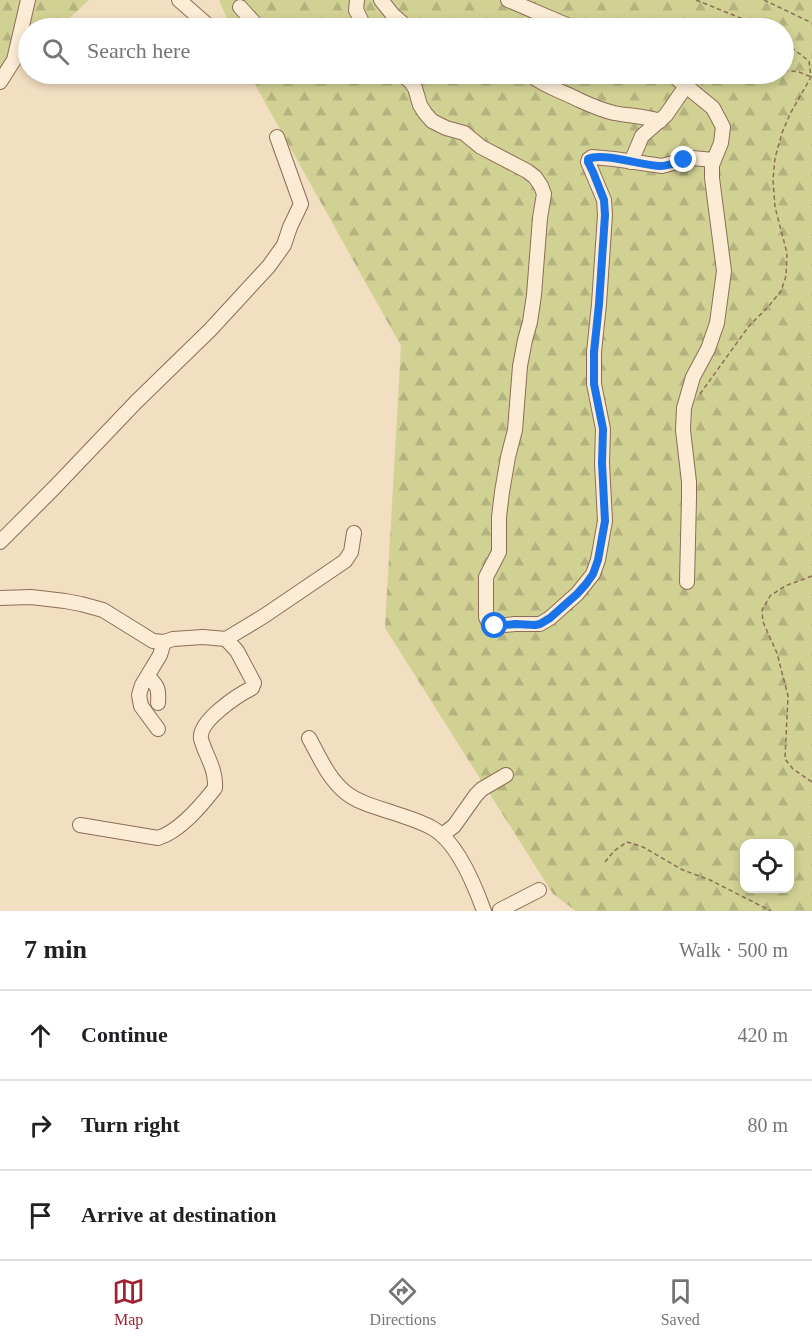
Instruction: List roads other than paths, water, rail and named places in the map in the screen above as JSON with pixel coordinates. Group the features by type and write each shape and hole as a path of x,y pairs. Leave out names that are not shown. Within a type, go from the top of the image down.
{"street":[{"path":"24,18 28,0"},
{"path":"179,0 199,18"},
{"path":"357,0 356,10 360,18"},
{"path":"381,0 396,18"},
{"path":"508,0 550,18"},
{"path":"240,7 250,18"},
{"path":"0,82 14,60 18,43"},
{"path":"412,84 420,105 432,121 464,133 481,147 527,171 535,177 544,194 534,295 520,366 515,430 502,492 499,517 500,552 486,577 486,618 489,624 495,626 535,625 550,618 577,594 593,574 603,538 605,513 602,463 603,429 594,384 594,352 599,304 604,200 588,159 592,157 662,166 692,159 714,160"},
{"path":"544,84 586,104 613,113 660,121"},
{"path":"683,84 713,108 723,127 721,143 714,160 712,178 724,271 717,323 708,349 693,378 684,408 683,430 689,482 687,582"},
{"path":"631,162 642,136 666,115 686,86"},
{"path":"0,542 143,395 210,330 279,253 301,204 277,137"},
{"path":"0,598 31,597 81,604 103,610 153,641 164,642 173,639 203,637 226,639 345,561 351,552 354,533"},
{"path":"80,825 158,838 168,835 183,823 215,788 216,775 201,739 201,732 217,712 234,698 252,688 254,683 237,651 226,639"},
{"path":"159,729 141,706 139,695 142,685 160,655 164,642"},
{"path":"148,676 157,685 158,703"},
{"path":"309,738 336,783 345,792 360,801 423,824 442,835 464,865 483,908 501,911 539,890"},
{"path":"442,835 454,826 482,789 506,776"}]}
